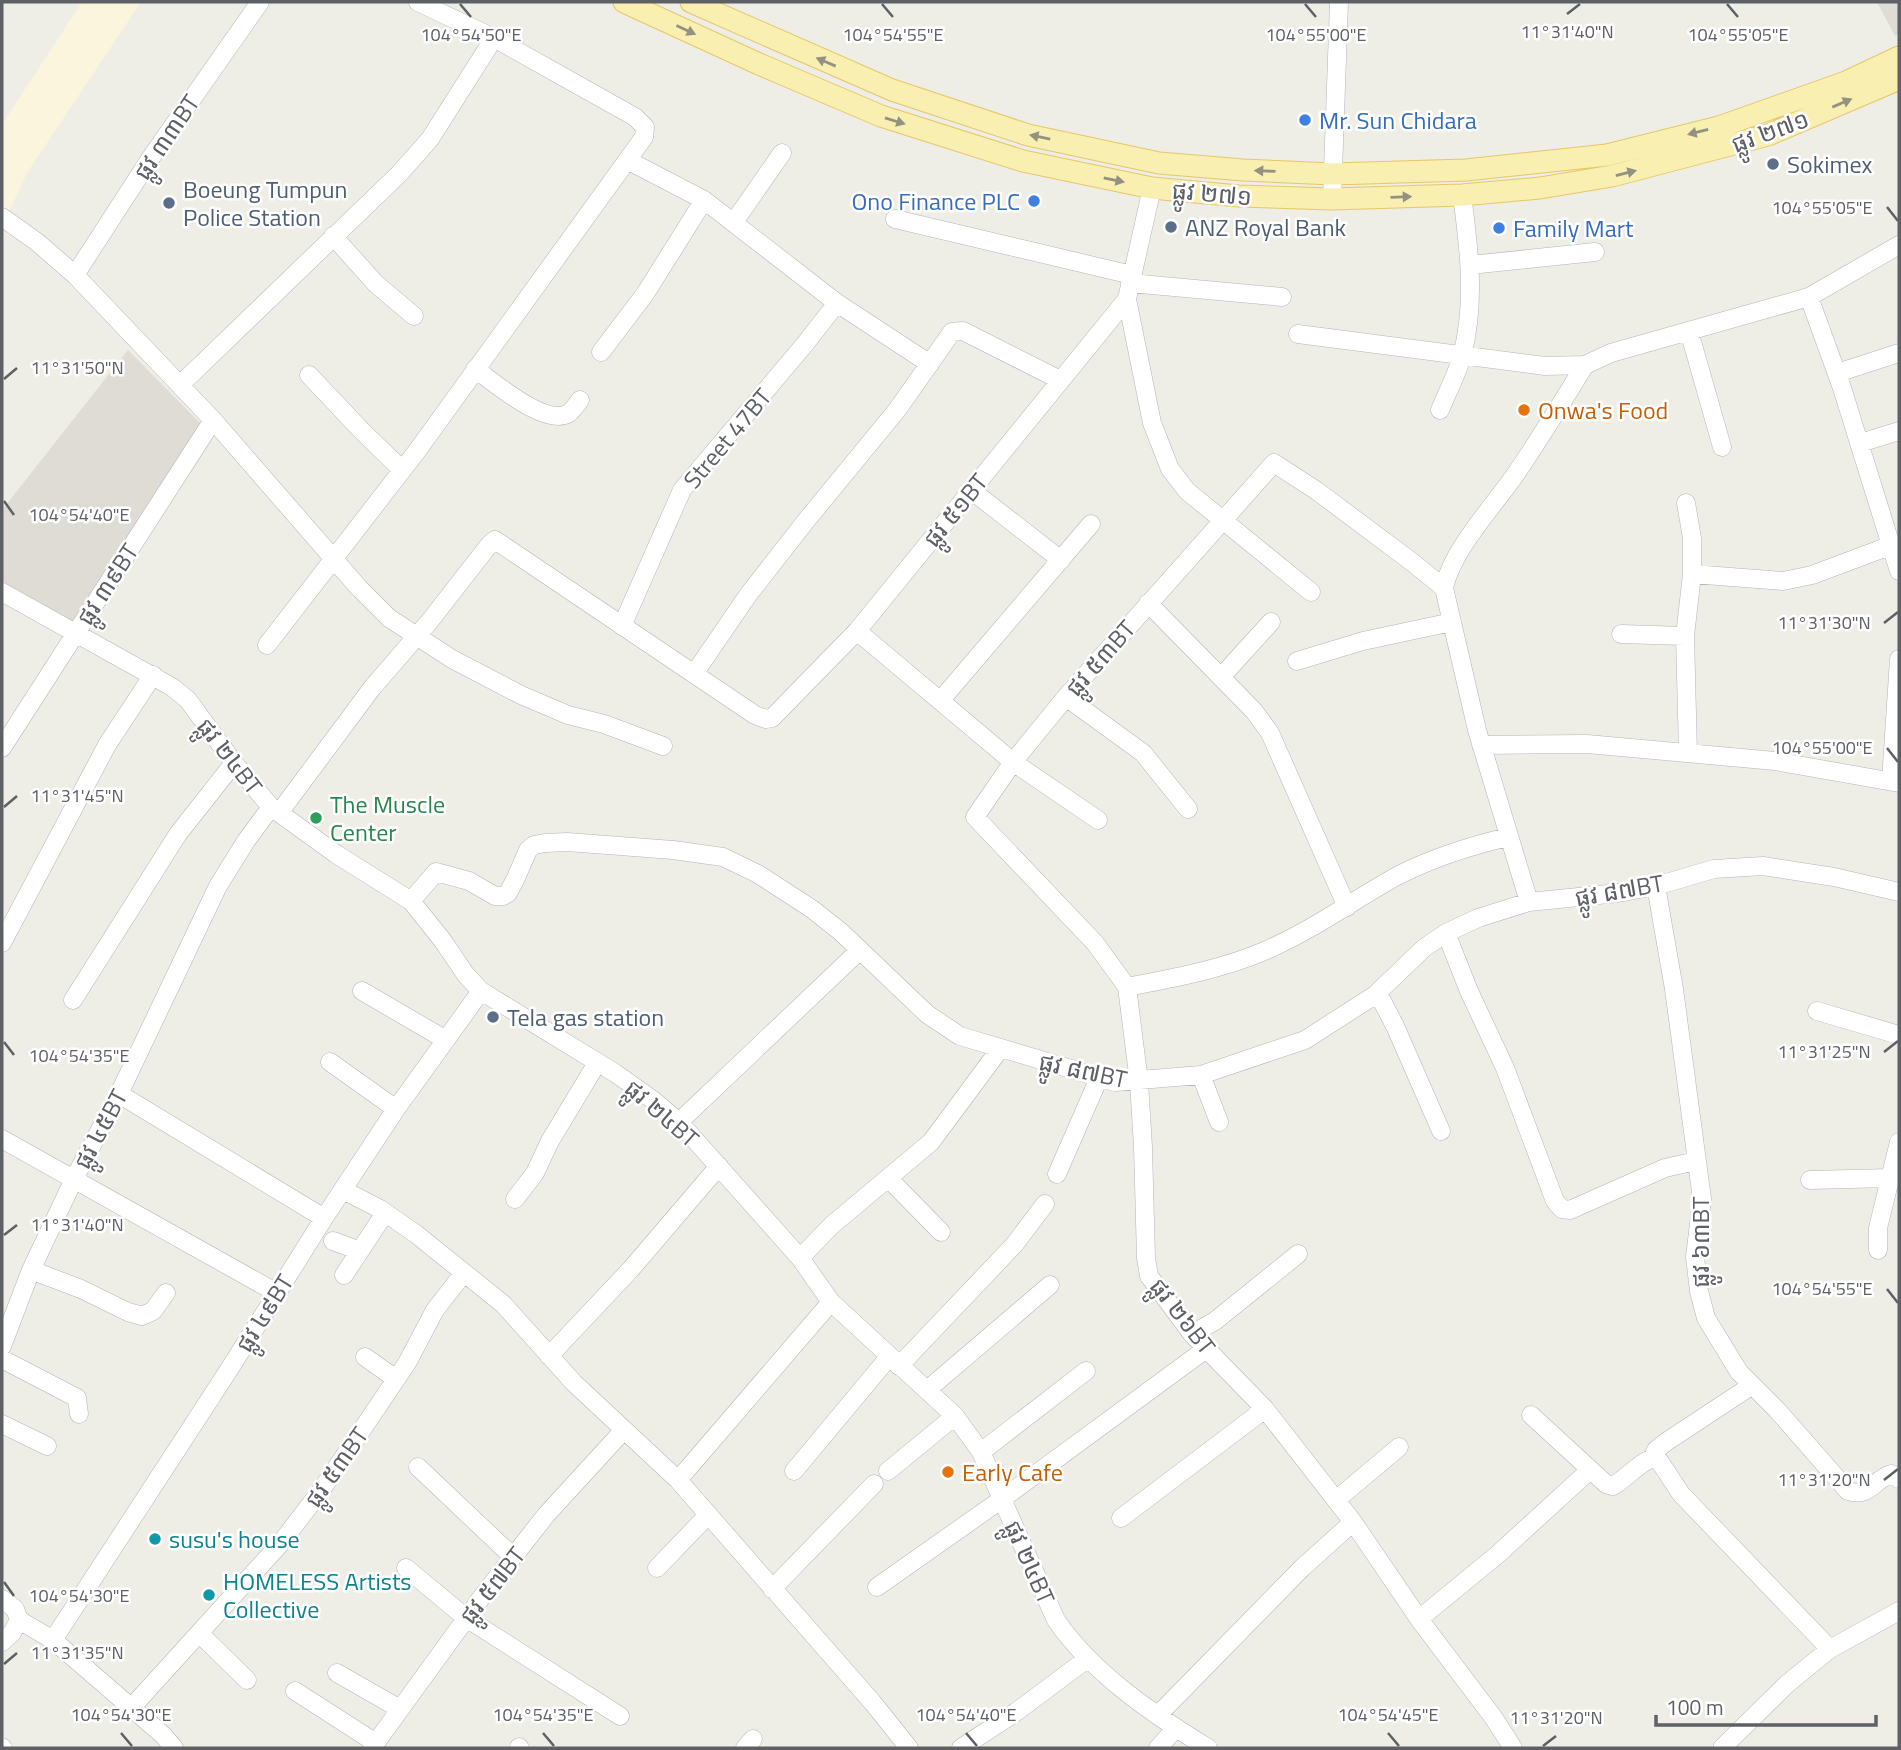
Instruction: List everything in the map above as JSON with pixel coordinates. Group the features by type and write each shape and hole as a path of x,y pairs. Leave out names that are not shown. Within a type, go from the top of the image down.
{"main road":[{"name":"ផ្លូវ ២៧១","path":"624,2 881,116 1023,161 1152,188 1239,196 1332,199 1462,195 1540,188 1612,176 1768,135 1899,79"},
{"name":"ផ្លូវ ២៧១","path":"691,2 892,90 1028,135 1159,163 1243,170 1333,174 1466,170 1607,155 1718,127 1846,82 1899,57"}],"street":[{"name":"ផ្លូវ ៣៣BT","path":"75,275 152,156 260,2"},
{"path":"267,645 296,603 334,559 402,470 644,137 645,127 635,117 494,38 418,2"},
{"path":"1332,199 1339,2"},
{"path":"180,385 399,174 430,139 494,38"},
{"path":"734,222 782,153"},
{"path":"629,161 704,200 837,303 930,364"},
{"path":"1152,188 1130,286 1152,423 1170,469 1187,491 1311,592"},
{"path":"1440,411 1462,356 1470,310 1470,265 1462,195"},
{"path":"601,352 645,294 704,200"},
{"path":"2,217 37,242 75,275 213,420 389,618 415,637 483,677 521,695 568,715 604,724 663,746"},
{"path":"894,219 1130,286 1282,297"},
{"path":"332,236 376,284 414,316"},
{"path":"1298,334 1545,366 1585,365 1611,353 1809,297 1899,246"},
{"path":"1470,265 1595,252"},
{"name":"ផ្លូវ ៥១BT","path":"694,674 755,715 766,719 776,714 857,631 1060,380 1130,286"},
{"path":"1809,297 1860,443 1899,571"},
{"name":"Street 47BT","path":"622,626 682,490 837,303"},
{"path":"622,626 694,674 748,595 804,522 897,410 952,332 957,330 1060,380"},
{"path":"1689,331 1722,447"},
{"path":"1837,373 1899,353"},
{"path":"1529,902 1481,746 1444,588 1447,572 1464,544 1538,441 1585,365"},
{"path":"475,369 537,412 566,415 580,400"},
{"path":"309,375 402,470"},
{"name":"ផ្លូវ ៣៩BT","path":"2,748 213,420"},
{"path":"1860,443 1899,431"},
{"name":"ផ្លូវ ៥៣BT","path":"983,803 1066,697 1274,463 1349,514 1444,588"},
{"path":"971,490 1060,560"},
{"path":"1686,503 1692,538 1692,574 1685,636 1688,753"},
{"path":"940,701 1091,524"},
{"name":"ផ្លូវ ៤៥BT","path":"2,1346 31,1269 74,1179 120,1094 218,886 275,810 489,545 495,540 622,626"},
{"path":"1692,574 1783,581 1812,575 1892,545"},
{"name":"ផ្លូវ ២៤BT","path":"2,592 153,675 188,700 234,763 275,810 336,854 411,901 481,991 653,1100 679,1122 800,1258 831,1303 955,1416 981,1452 1056,1620 1072,1643 1158,1715 1209,1748"},
{"path":"1147,603 1254,711 1270,733 1347,907"},
{"path":"1221,677 1270,622"},
{"path":"1297,661 1363,641 1452,622"},
{"path":"857,631 1013,762 1098,820"},
{"path":"1621,634 1685,636"},
{"path":"1481,746 1587,744 1775,761 1895,782 1899,670"},
{"path":"2,943 107,745 153,675"},
{"path":"1066,697 1143,753 1188,808"},
{"path":"73,1000 178,834 234,763"},
{"name":"ផ្លូវ ២៦BT","path":"983,803 975,817 1095,943 1127,987 1139,1082 1149,1276 1192,1334 1265,1409 1353,1522 1419,1619 1513,1748"},
{"path":"1127,987 1213,970 1263,952 1347,907 1397,876 1477,844 1508,837"},
{"name":"ផ្លូវ ៨៧BT","path":"411,901 436,872 469,881 495,896 503,896 508,893 528,850 534,845 545,843 567,842 673,850 723,857 758,874 813,909 927,1014 960,1036 1099,1078 1115,1082 1139,1082 1201,1075 1305,1040 1375,995 1424,948 1446,933 1478,918 1529,902 1618,893 1656,886 1714,869 1763,866 1834,877 1899,892"},
{"name":"ផ្លូវ ៦៣BT","path":"1656,886 1674,989 1702,1199 1695,1257 1706,1318 1739,1372 1777,1410 1849,1491 1858,1494 1867,1491 1884,1476 1891,1474 1899,1479"},
{"path":"1446,933 1469,991 1505,1068 1555,1200 1562,1209 1570,1210 1665,1168 1696,1161"},
{"path":"679,1122 859,951"},
{"path":"362,991 446,1040"},
{"name":"ផ្លូវ ៤៩BT","path":"53,1640 324,1218 396,1109 481,991"},
{"path":"1375,995 1382,1001 1395,1026 1441,1131"},
{"path":"1817,1011 1899,1035"},
{"path":"800,1258 832,1226 931,1142 1000,1049"},
{"path":"330,1062 396,1109"},
{"path":"515,1199 535,1173 550,1141 597,1063"},
{"path":"1201,1075 1219,1122"},
{"path":"1057,1174 1099,1078"},
{"path":"120,1094 324,1218"},
{"path":"2,1139 277,1293"},
{"path":"1878,1250 1878,1228 1899,1142"},
{"path":"549,1356 631,1269 719,1166"},
{"path":"1810,1180 1890,1178"},
{"path":"889,1179 941,1232"},
{"path":"343,1190 416,1234 503,1304 549,1356 623,1431 678,1480 873,1703 909,1748"},
{"path":"794,1471 894,1361 1014,1245 1045,1204"},
{"path":"344,1275 385,1213"},
{"path":"333,1241 360,1251"},
{"path":"1192,1334 1215,1321 1298,1254"},
{"path":"31,1269 142,1316 153,1311 166,1293"},
{"name":"ផ្លូវ ៥៣BT","path":"131,1708 280,1544 304,1513 396,1379 435,1310 463,1274"},
{"path":"927,1390 1050,1285"},
{"path":"678,1480 831,1303"},
{"path":"877,1587 1206,1349"},
{"path":"365,1357 396,1379"},
{"path":"2,1359 77,1398 79,1414"},
{"path":"981,1452 1086,1371"},
{"path":"1653,1458 1656,1450 1666,1442 1751,1386"},
{"path":"1121,1518 1265,1409"},
{"path":"1531,1415 1606,1484 1613,1486 1646,1460 1653,1458 1660,1462 1681,1494 1830,1649"},
{"path":"888,1471 955,1416"},
{"path":"2,1424 47,1446"},
{"name":"ផ្លូវ ៥៧BT","path":"381,1744 400,1709 466,1618 546,1515 623,1431"},
{"path":"1336,1500 1399,1447"},
{"path":"418,1467 513,1558"},
{"path":"1419,1619 1497,1555 1590,1470"},
{"path":"772,1589 874,1484"},
{"path":"657,1568 708,1515"},
{"path":"1158,1715 1303,1568 1353,1522"},
{"path":"406,1568 466,1618 620,1716"},
{"path":"2,1599 15,1609 19,1620 53,1640 174,1748"},
{"path":"1723,1748 1787,1684 1830,1649 1899,1611"},
{"path":"2,1642 12,1633 19,1620"},
{"path":"199,1633 247,1680"},
{"path":"961,1748 1016,1712 1087,1658"},
{"path":"337,1673 400,1709"},
{"path":"295,1691 381,1744"},
{"path":"1158,1748 1176,1728"}],"shaded area":[{"path":"82,2 141,2 27,173 9,212 2,210 2,124"},
{"path":"1877,2 1899,2 1899,34 1895,36"},
{"path":"128,350 201,424 73,621 2,581 2,510"}],"place":[{"name":"Mr. Sun Chidara","path":"1305,120"},
{"name":"Sokimex","path":"1773,164"},
{"name":"Ono Finance PLC","path":"1034,201"},
{"name":"Boeung Tumpun Police Station","path":"169,203"},
{"name":"ANZ Royal Bank","path":"1171,227"},
{"name":"Family Mart","path":"1499,228"},
{"name":"Onwa's Food","path":"1524,410"},
{"name":"The Muscle Center","path":"316,818"},
{"name":"Tela gas station","path":"493,1017"},
{"name":"Early Cafe","path":"948,1472"},
{"name":"susu's house","path":"155,1539"},
{"name":"HOMELESS Artists Collective","path":"209,1595"}]}
